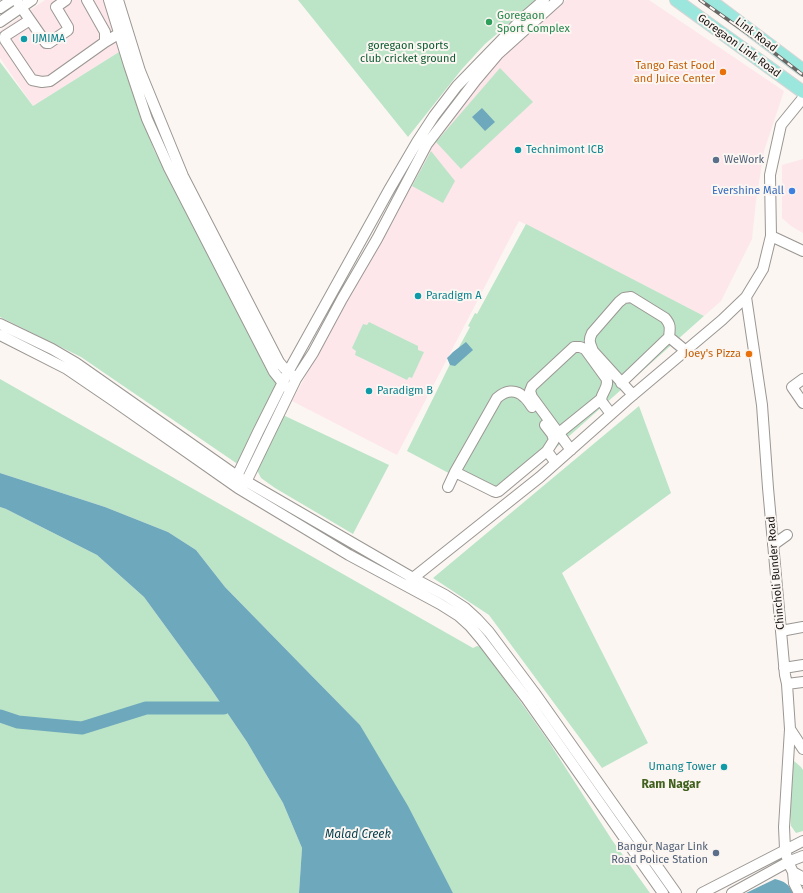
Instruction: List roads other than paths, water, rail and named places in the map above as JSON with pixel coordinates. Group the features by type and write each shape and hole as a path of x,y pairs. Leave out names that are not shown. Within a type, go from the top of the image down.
{"main road":[{"name":"Goregaon Link Road","path":"676,0 803,92"},
{"name":"Link Road","path":"710,0 803,70"}],"street":[{"path":"0,8 12,0"},
{"path":"0,22 19,4 32,0"},
{"path":"19,4 46,43 49,43 68,30 68,27 53,4 66,0"},
{"path":"87,0 105,32 105,42"},
{"path":"109,0 140,71 168,154 222,273 274,372 290,391"},
{"path":"118,0 123,32"},
{"path":"240,482 288,372 392,184 417,142 456,86 517,24 544,0"},
{"path":"240,482 296,379 313,353 377,239 427,144 498,54 558,0"},
{"path":"30,20 5,36 5,40 32,80 42,82 50,81 105,42 123,32"},
{"path":"410,582 556,463 633,395 722,320 746,297 763,269 771,236 770,175 781,125 803,98"},
{"path":"168,154 186,183 279,362 296,379"},
{"path":"392,184 403,189"},
{"path":"771,236 803,251"},
{"path":"622,383 669,337 670,330 669,323 665,318 631,297 624,298 619,302 592,333 589,339 593,351 622,383 633,395"},
{"name":"Chincholi Bunder Road","path":"746,297 762,405 784,668 787,684 790,729 784,827 785,849 788,862 793,872"},
{"path":"0,324 52,349 76,363 240,482"},
{"path":"0,335 66,368 349,555 410,582 445,595 465,608 489,632 534,692 676,893"},
{"path":"669,337 686,350"},
{"path":"559,433 601,399 608,381 585,349 580,346 574,347 532,386 530,391 532,397 571,450"},
{"path":"803,379 792,387 803,403"},
{"path":"448,487 455,472 497,398 502,393 509,391 517,392 524,396 552,434 554,440 547,450 499,491 493,491 455,472"},
{"path":"601,399 611,414"},
{"path":"547,450 556,463"},
{"path":"773,545 787,535"},
{"path":"410,582 459,616 481,638 663,893"},
{"path":"781,631 803,628"},
{"path":"784,668 803,665"},
{"path":"787,684 803,682"},
{"path":"790,729 803,749"},
{"path":"702,893 803,840"},
{"path":"732,893 788,862 803,856"},
{"path":"793,872 802,877 803,880"},
{"path":"793,872 794,883 799,893"}],"water":[{"path":"482,108 495,122 485,131 472,117"},
{"path":"466,342 473,350 455,366 450,365 447,358"},
{"name":"Malad Creek","path":"0,473 105,507 168,532 196,550 225,587 360,725 408,806 453,893 299,893 302,848 283,803 247,742 209,686 144,597 97,555 0,507"},
{"path":"775,879 786,883 793,893 746,893"}],"waterway":[{"path":"0,716 18,722 82,728 146,708 224,708"}],"railway":[{"path":"700,0 764,45 803,75"}],"place":[{"name":"Goregaon Sport Complex","path":"489,22"},
{"name":"IJMIMA","path":"24,39"},
{"name":"Tango Fast Food and Juice Center","path":"723,72"},
{"name":"Technimont ICB","path":"518,150"},
{"name":"WeWork","path":"716,160"},
{"name":"Evershine Mall","path":"792,191"},
{"name":"Paradigm A","path":"418,296"},
{"name":"Joey's Pizza","path":"749,354"},
{"name":"Paradigm B","path":"369,391"},
{"name":"Umang Tower","path":"724,767"},
{"name":"Bangur Nagar Link Road Police Station","path":"716,853"}],"district":[{"name":"Ram Nagar","path":"671,785"}],"park label":[{"name":"goregaon sports club cricket ground","path":"408,52"}]}
